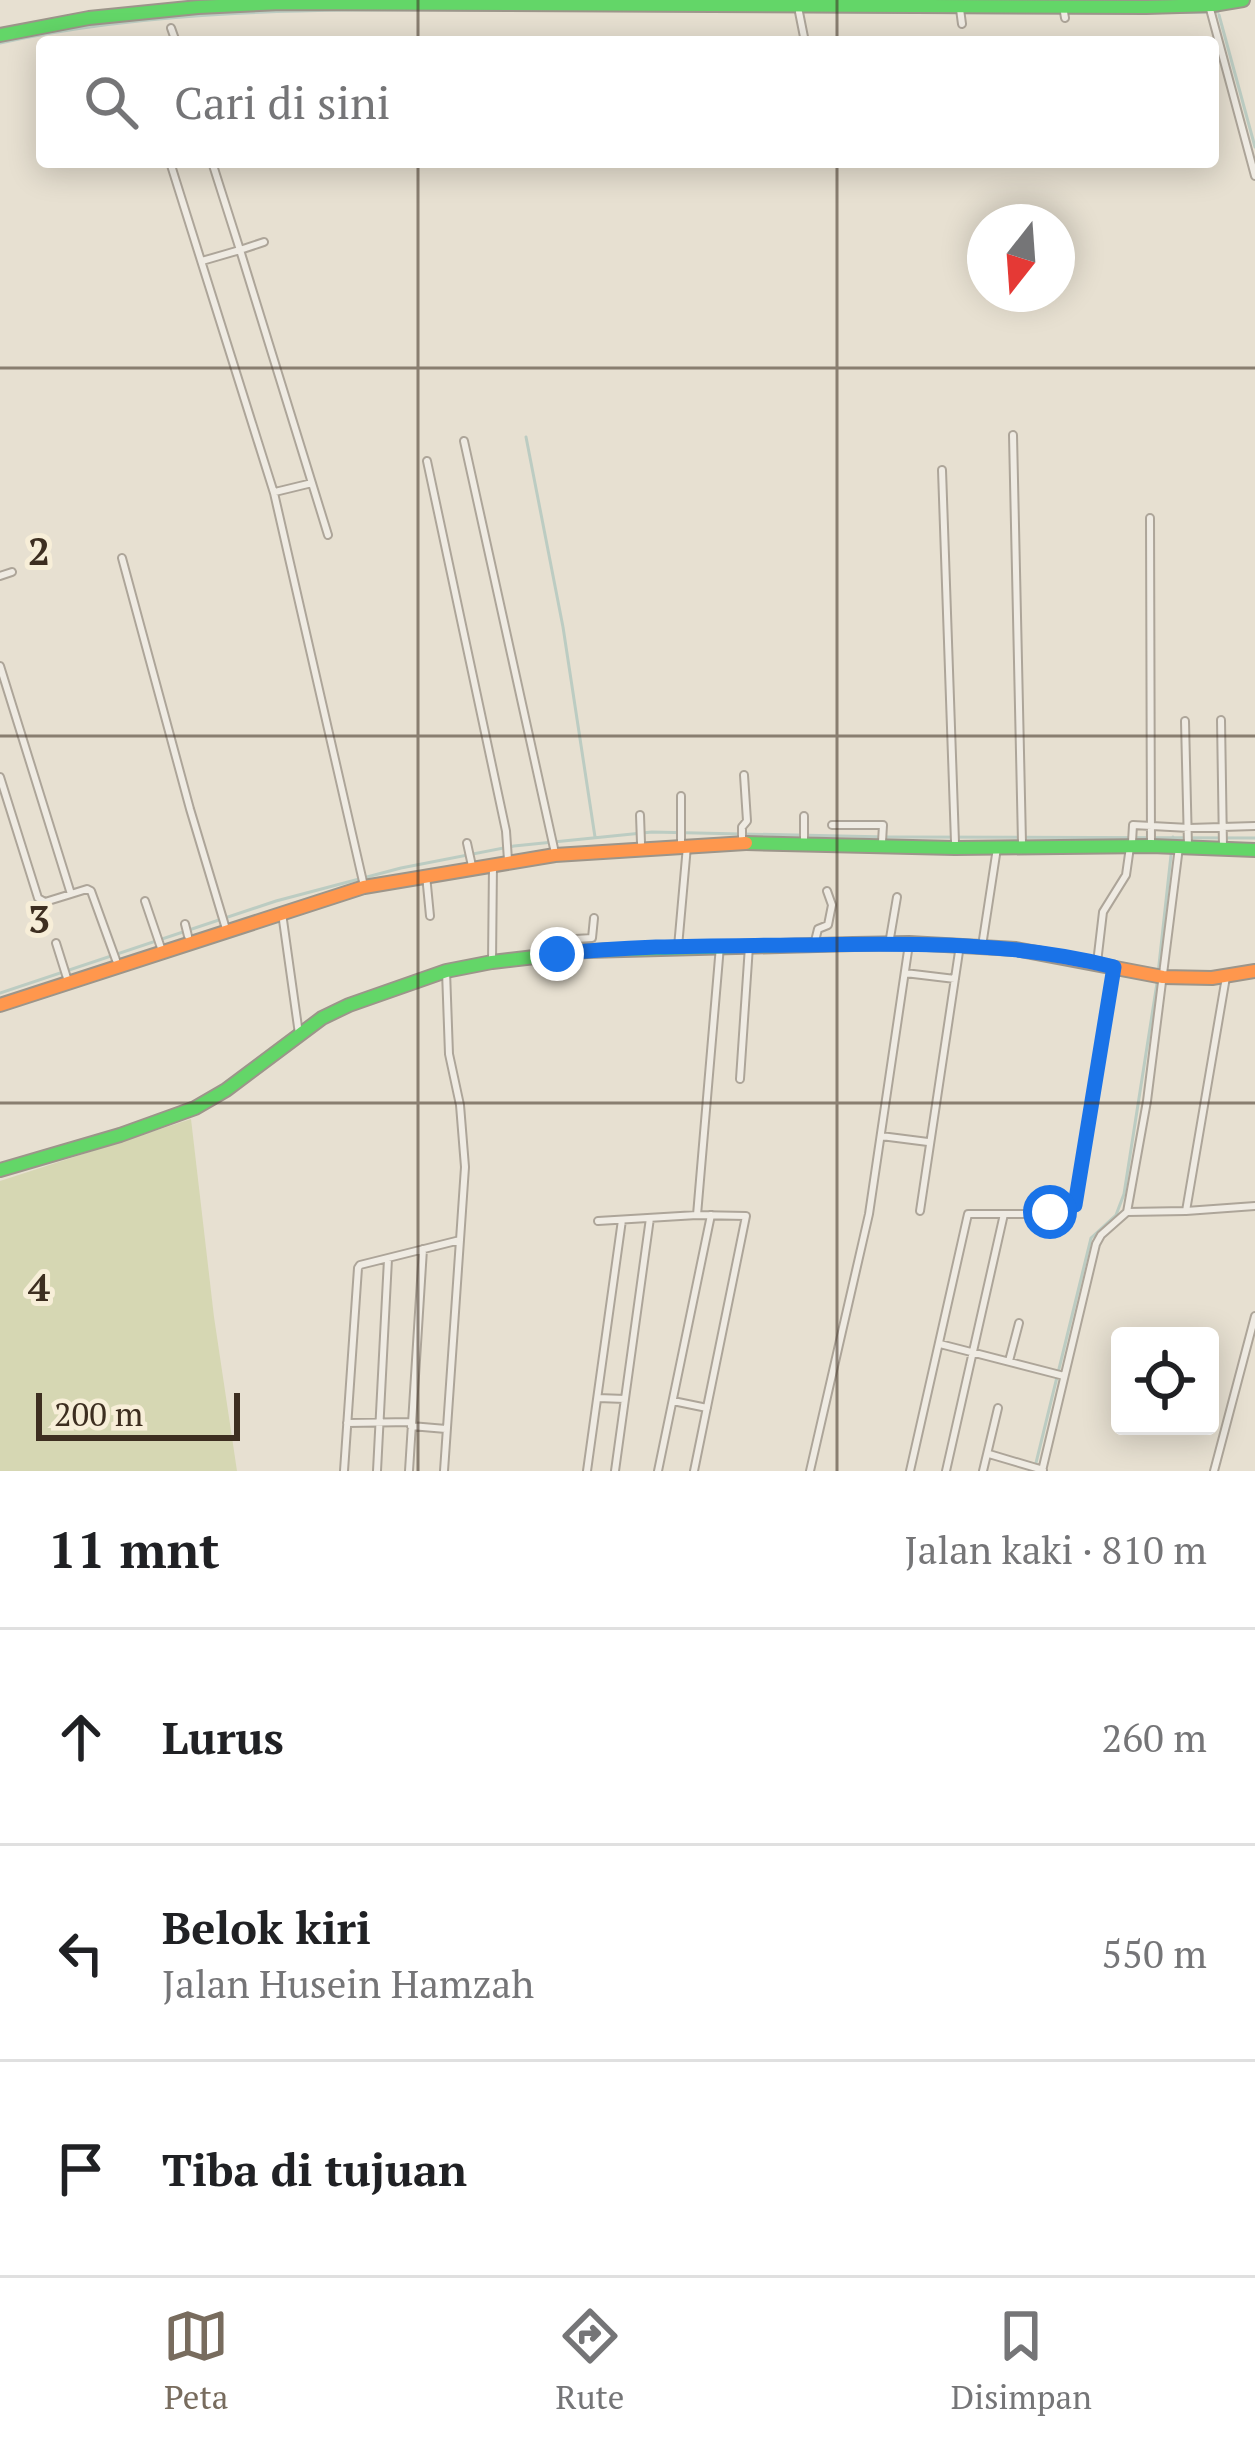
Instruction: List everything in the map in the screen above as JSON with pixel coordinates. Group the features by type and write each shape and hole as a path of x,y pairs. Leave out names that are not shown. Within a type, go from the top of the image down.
{"street":[{"path":"0,35 89,18 249,4 392,2 961,14 1145,3 1212,7 1243,0"},
{"path":"1212,7 1254,169"},
{"path":"798,12 804,36"},
{"path":"171,28 174,36"},
{"path":"172,168 274,493 363,881"},
{"path":"214,168 328,535"},
{"path":"202,261 264,242"},
{"path":"1013,435 1022,839"},
{"path":"464,441 554,848"},
{"path":"427,461 507,842 492,962"},
{"path":"942,470 954,840"},
{"path":"274,493 312,483"},
{"path":"1150,518 1151,846"},
{"path":"122,558 226,929"},
{"path":"0,576 12,572"},
{"path":"0,666 71,895"},
{"path":"1221,720 1222,839"},
{"path":"988,1454 1040,1469 1096,1244 1127,1212 1147,1101 1160,976 1181,847 1189,828 1185,721"},
{"path":"742,836 747,821 744,775"},
{"path":"0,777 38,898 45,902 90,890 115,958"},
{"path":"678,947 681,796"},
{"path":"640,815 641,840"},
{"path":"804,816 804,837"},
{"path":"832,825 883,825 883,839"},
{"path":"1097,963 1103,912 1126,875 1133,825 1189,828 1255,850"},
{"path":"0,1005 115,958 188,934 282,913 363,881 503,862 554,848 742,836 954,840 997,848 1022,839 1181,847 1255,826"},
{"path":"467,843 472,867"},
{"path":"982,946 997,848"},
{"path":"426,875 430,916"},
{"path":"814,945 818,928 829,925 832,905 827,891"},
{"path":"889,944 897,897"},
{"path":"145,901 159,944"},
{"path":"282,913 299,1034"},
{"path":"557,954 560,940 592,938 594,918"},
{"path":"56,943 66,975"},
{"path":"810,1471 869,1214 909,943"},
{"path":"0,1170 195,1108 322,1018 446,971 492,962 678,947 909,943 982,946 1160,976 1226,977 1255,971"},
{"path":"920,1211 960,945"},
{"path":"698,1215 720,946"},
{"path":"740,1078 749,946"},
{"path":"910,1471 968,1214 1045,1214 1052,1208 1075,1205 1114,967"},
{"path":"444,1471 465,1167 460,1105 448,1054 446,971"},
{"path":"904,973 955,979"},
{"path":"1186,1211 1226,977"},
{"path":"881,1136 928,1142"},
{"path":"1127,1212 1255,1206"},
{"path":"946,1471 1004,1214"},
{"path":"658,1471 711,1215"},
{"path":"598,1221 746,1216 694,1471"},
{"path":"615,1471 650,1218"},
{"path":"587,1471 622,1220"},
{"path":"344,1471 358,1268 460,1240"},
{"path":"409,1471 423,1249"},
{"path":"377,1471 388,1258"},
{"path":"1214,1471 1255,1316"},
{"path":"1009,1361 1018,1323"},
{"path":"940,1344 1060,1375"},
{"path":"597,1397 625,1399"},
{"path":"673,1402 706,1408"},
{"path":"983,1471 998,1408"},
{"path":"347,1423 446,1429"}],"green space":[{"path":"191,1119 237,1471 0,1471 0,1181"}],"waterway":[{"path":"38,36 196,16 328,10 1218,12"},
{"path":"1219,15 1255,147"},
{"path":"0,43 36,36"},
{"path":"526,437 563,627 595,837"},
{"path":"0,993 276,901 401,868 514,846 652,832 1255,838"},
{"path":"1034,1471 1091,1238 1116,1215 1124,1194 1157,983 1173,837"}],"traffic: fast":[{"path":"0,35 89,18 281,3 1146,7 1243,0"},
{"path":"746,843 1255,850"},
{"path":"0,1170 195,1108 322,1018 446,971 586,951 854,944"}],"traffic: slow":[{"path":"0,1005 364,887 555,855 746,843"},
{"path":"854,944 1016,949 1163,977 1212,978 1255,971"}],"route":[{"path":"557,954 909,943 1016,949 1114,967 1075,1205 1050,1212"}]}
